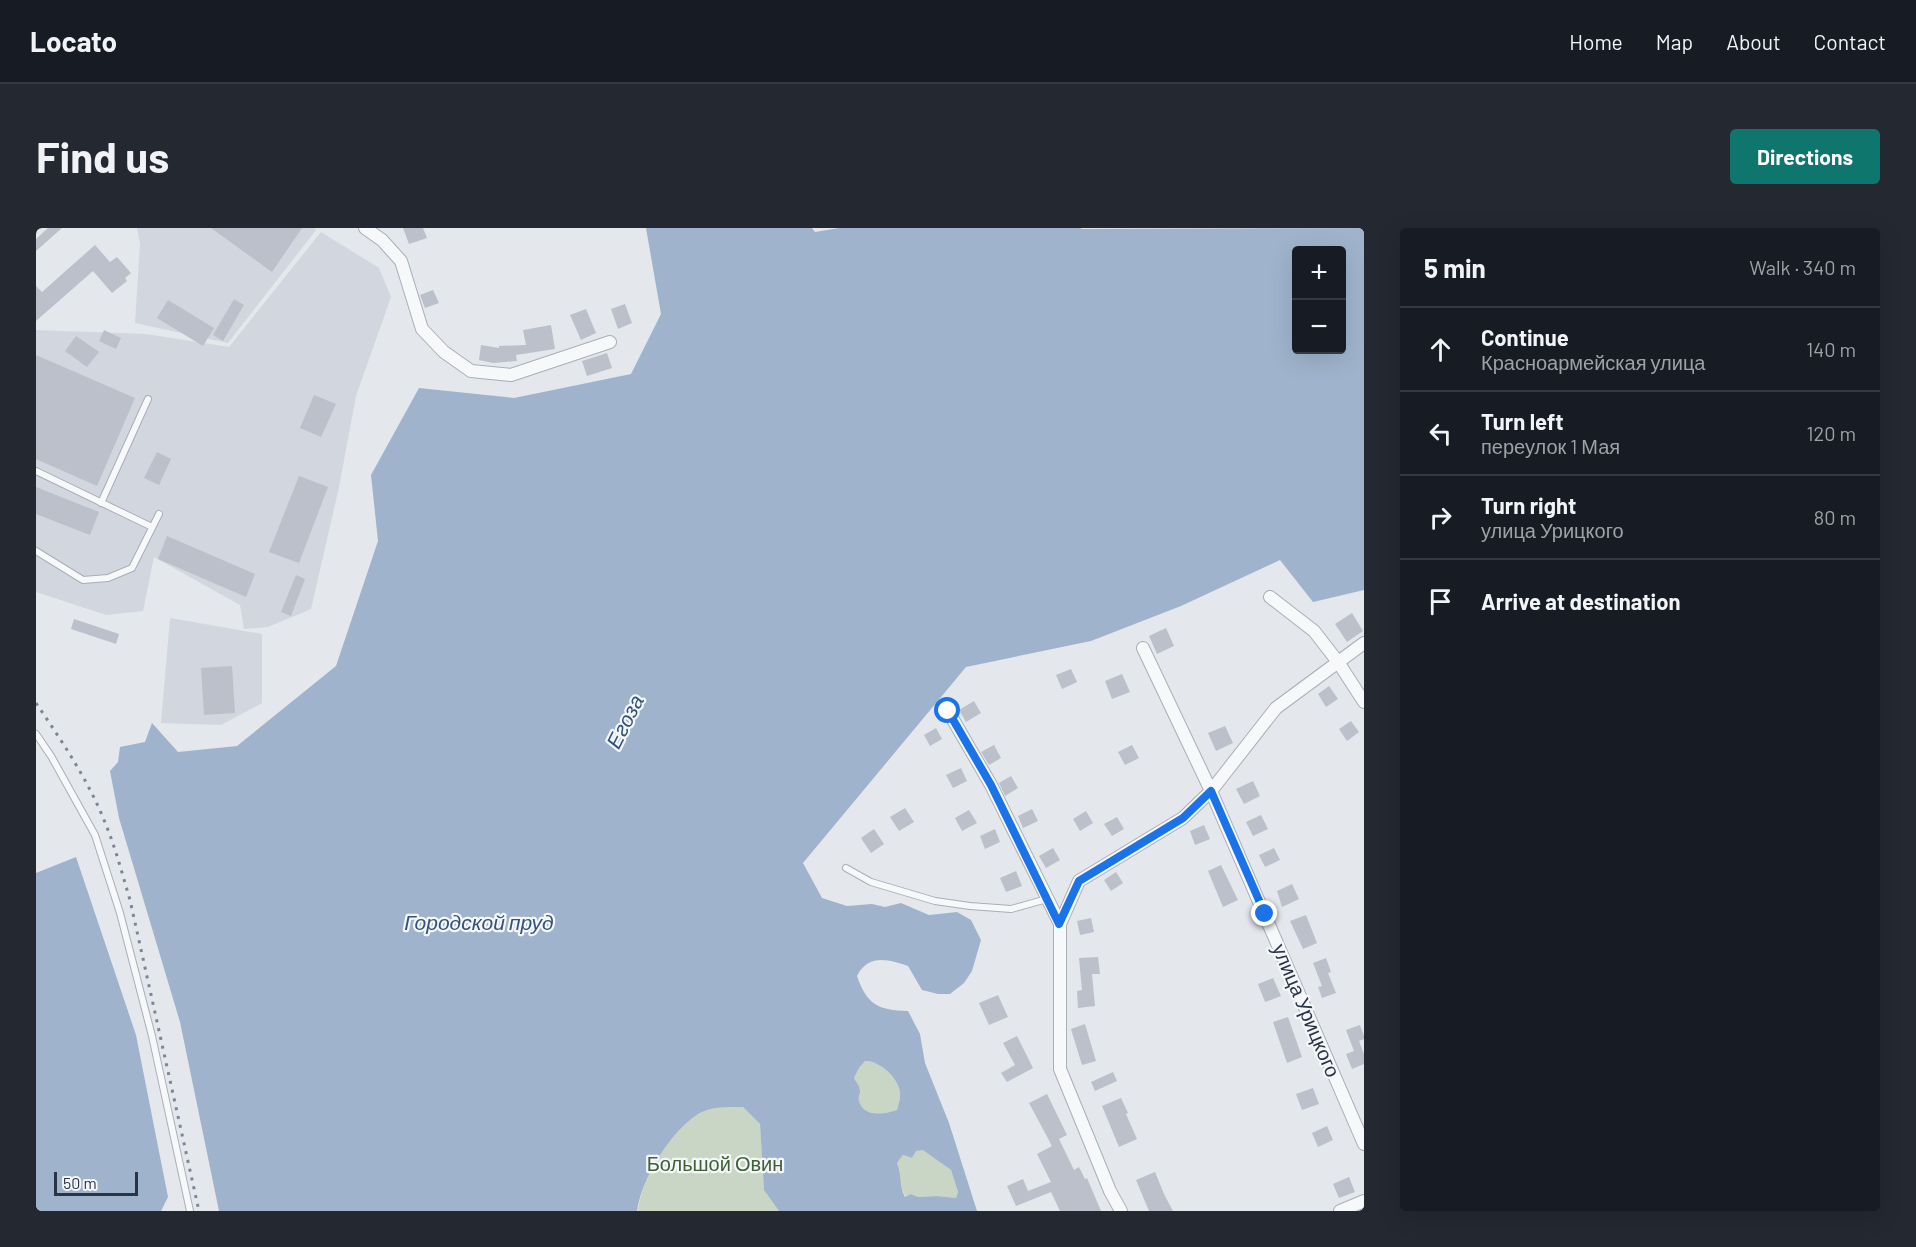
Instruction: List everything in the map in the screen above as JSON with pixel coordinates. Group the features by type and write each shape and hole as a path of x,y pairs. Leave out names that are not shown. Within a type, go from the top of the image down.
{"street":[{"path":"365,228 382,240 401,261 422,329 444,351 471,371 511,375 610,342"},
{"path":"1270,597 1314,631 1364,702"},
{"path":"1059,924 1079,881 1183,818 1211,791 1276,708 1364,643"},
{"name":"улица Урицкого","path":"1143,648 1211,791 1364,1144"},
{"path":"948,711 991,785 1059,924 1060,1069 1120,1211"},
{"path":"1340,1211 1364,1201"}],"lane":[{"path":"102,503 148,399"},
{"path":"36,471 152,527"},
{"path":"36,551 83,580 108,578 132,568 159,514"},
{"path":"36,734 51,756 95,835 120,913 152,1036 190,1211"},
{"path":"846,868 871,882 935,901 1011,909 1047,899"}],"shaded area":[{"path":"137,228 315,228 316,230 228,343 135,323 140,244"},
{"path":"321,232 379,268 391,297 356,396 339,487 311,609 268,627 244,629 240,605 154,557 143,611 106,615 36,592 36,330 146,334 229,347"},
{"path":"170,618 262,634 262,703 221,725 161,723"}],"green space":[{"path":"865,1061 877,1064 894,1078 900,1090 897,1110 875,1113 865,1110 862,1106 859,1101 860,1091 854,1078"},
{"name":"Большой Овин","path":"719,1107 743,1107 760,1124 764,1189 779,1211 638,1211 640,1198 651,1170 678,1129 702,1112"},
{"path":"923,1149 951,1170 958,1192 956,1198 918,1197 911,1194 906,1197 902,1189 897,1163 903,1155 912,1158 916,1151"}],"water":[{"name":"Городской пруд","path":"646,228 812,228 815,232 839,228 1364,228 1364,590 1313,602 1280,560 1181,606 1091,641 966,667 803,863 822,898 847,906 872,904 885,907 901,903 929,915 957,912 971,920 981,940 972,971 964,983 950,994 922,990 908,966 886,960 867,964 857,976 870,1000 881,1007 908,1011 920,1034 925,1063 949,1123 977,1211 779,1211 764,1190 760,1124 743,1107 732,1107 703,1111 677,1132 651,1171 637,1211 219,1211 180,1022 119,818 110,771 118,762 120,747 145,742 152,723 178,752 237,746 336,666 378,541 371,475 419,388 514,398 631,374 661,314","holes":["865,1061 877,1064 894,1078 900,1090 897,1110 875,1113 865,1110 862,1106 859,1099 860,1089 854,1078","923,1150 951,1170 958,1192 956,1198 918,1197 911,1194 905,1197 897,1163 903,1155 912,1158 916,1151"]},
{"path":"76,857 136,1035 168,1197 161,1211 36,1211 36,873"}],"building":[{"path":"48,228 62,228 36,251 36,239"},
{"path":"211,228 302,228 272,272"},
{"path":"403,228 423,228 427,238 409,244"},
{"path":"95,245 110,262 117,257 131,273 125,278 127,281 112,293 93,271 36,321 36,286 42,292"},
{"path":"433,290 439,303 425,308 420,295"},
{"path":"234,299 244,305 223,341 213,335"},
{"path":"168,300 214,328 203,346 157,318"},
{"path":"625,304 632,323 618,329 611,309"},
{"path":"586,309 596,333 581,340 570,315"},
{"path":"551,325 555,349 516,355 517,361 493,363 479,360 481,345 499,348 499,346 526,345 523,330"},
{"path":"104,330 121,338 116,349 99,341"},
{"path":"76,336 99,352 87,367 65,351"},
{"path":"607,353 612,368 587,376 582,361"},
{"path":"36,355 135,398 97,486 36,459"},
{"path":"314,395 336,404 321,437 300,428"},
{"path":"157,452 171,459 159,485 144,478"},
{"path":"299,476 328,487 299,563 269,552"},
{"path":"36,487 99,512 90,535 36,514"},
{"path":"167,536 255,574 246,597 158,559"},
{"path":"296,575 305,579 291,616 281,612"},
{"path":"1352,613 1363,631 1347,642 1335,624"},
{"path":"74,619 119,634 116,644 71,629"},
{"path":"1166,628 1174,646 1157,654 1149,636"},
{"path":"232,666 235,713 204,715 201,668"},
{"path":"1071,669 1077,682 1062,689 1056,675"},
{"path":"1122,674 1130,692 1112,699 1105,681"},
{"path":"1329,686 1338,699 1326,707 1318,694"},
{"path":"974,701 981,713 966,722 959,710"},
{"path":"1351,721 1359,732 1347,741 1339,729"},
{"path":"1225,726 1233,743 1216,751 1208,733"},
{"path":"936,728 942,739 930,746 924,735"},
{"path":"994,745 1001,758 989,765 981,752"},
{"path":"1132,745 1139,758 1125,765 1118,752"},
{"path":"961,768 967,781 953,788 946,775"},
{"path":"1011,776 1018,788 1005,796 999,783"},
{"path":"1253,781 1260,796 1244,804 1236,789"},
{"path":"905,808 914,822 899,831 890,817"},
{"path":"1032,809 1038,821 1023,828 1018,816"},
{"path":"969,810 977,823 962,831 955,818"},
{"path":"1086,811 1093,823 1080,831 1073,819"},
{"path":"1261,815 1268,829 1253,836 1246,822"},
{"path":"1117,817 1124,829 1112,836 1104,824"},
{"path":"1204,825 1210,839 1195,845 1190,831"},
{"path":"874,829 884,844 871,853 861,838"},
{"path":"995,829 1000,842 985,849 980,836"},
{"path":"1053,848 1060,860 1046,868 1039,856"},
{"path":"1274,848 1280,860 1265,867 1259,855"},
{"path":"1221,865 1238,900 1223,907 1208,871"},
{"path":"1016,871 1022,886 1006,892 1000,878"},
{"path":"1116,872 1123,883 1111,891 1104,880"},
{"path":"1292,884 1299,899 1282,907 1277,891"},
{"path":"1306,915 1317,943 1303,949 1290,921"},
{"path":"1091,918 1094,932 1080,935 1077,921"},
{"path":"1098,957 1100,974 1092,974 1095,1006 1078,1008 1077,991 1082,990 1079,958"},
{"path":"1326,958 1331,972 1328,973 1336,993 1322,998 1318,987 1322,986 1313,963"},
{"path":"1273,978 1281,996 1265,1002 1258,984"},
{"path":"998,995 1008,1017 989,1025 979,1003"},
{"path":"1288,1017 1302,1057 1287,1063 1273,1022"},
{"path":"1085,1024 1096,1061 1082,1065 1071,1029"},
{"path":"1360,1025 1364,1036 1364,1039 1359,1041 1364,1054 1364,1064 1352,1069 1346,1054 1354,1051 1346,1030"},
{"path":"1017,1036 1033,1068 1007,1082 1001,1073 1015,1065 1003,1043"},
{"path":"1113,1072 1117,1081 1095,1091 1091,1082"},
{"path":"1313,1088 1319,1104 1302,1110 1296,1094"},
{"path":"1047,1094 1067,1135 1059,1139 1074,1170 1079,1167 1085,1179 1087,1178 1101,1211 1060,1211 1051,1192 1016,1206 1007,1186 1023,1179 1028,1191 1051,1182 1037,1154 1052,1146 1029,1103"},
{"path":"1121,1098 1137,1139 1119,1147 1102,1106"},
{"path":"1327,1126 1333,1140 1318,1147 1312,1133"},
{"path":"1155,1172 1173,1211 1149,1211 1136,1180"},
{"path":"1349,1177 1355,1192 1339,1198 1333,1184"}],"railway":[{"path":"36,703 82,774 104,820 115,850 130,900 199,1211"}],"route":[{"path":"948,711 991,785 1059,924 1079,881 1183,818 1211,791 1265,914"}],"water label":[{"name":"Егоза","path":"624,721"}]}
